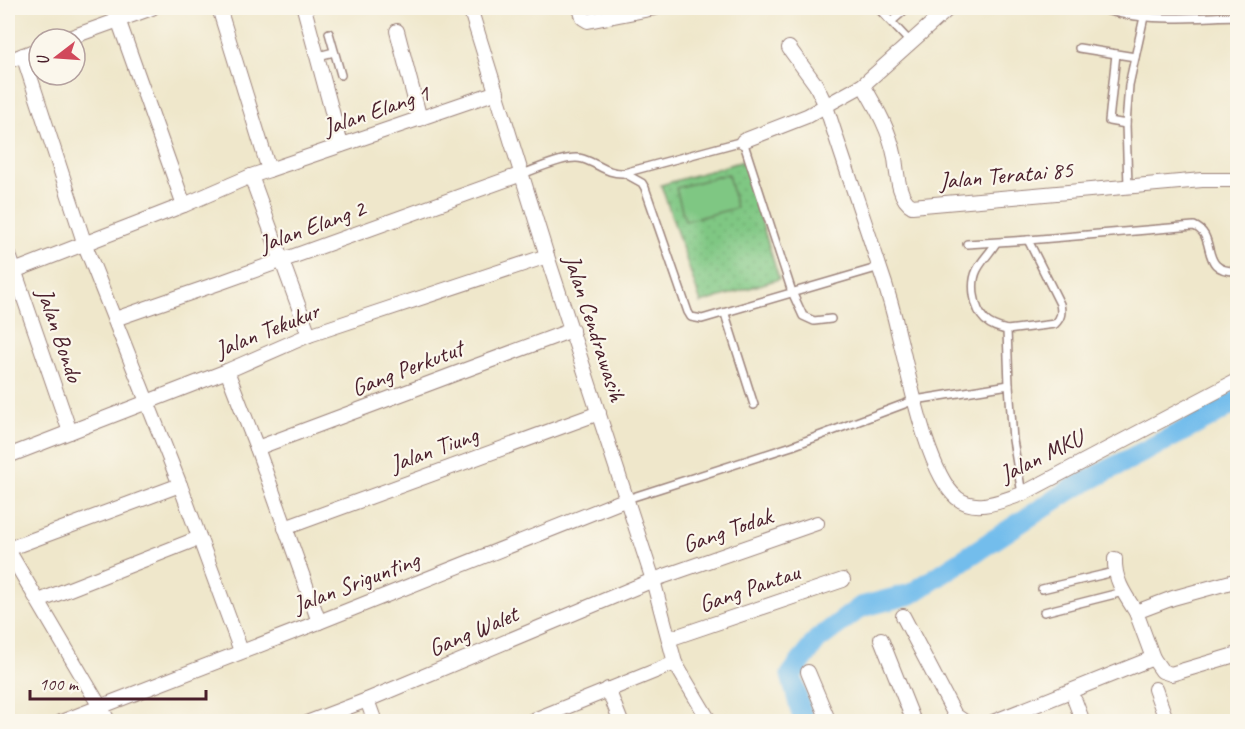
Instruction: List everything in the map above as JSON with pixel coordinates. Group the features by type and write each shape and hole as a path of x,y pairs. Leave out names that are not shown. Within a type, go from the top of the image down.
{"street":[{"path":"87,28 116,14 152,8"},
{"path":"219,8 269,170"},
{"path":"304,8 341,145"},
{"name":"Jalan Cendrawasih","path":"470,8 547,256 627,499 675,663 710,722"},
{"path":"580,8 583,18 588,21 655,8"},
{"path":"743,141 826,106 863,85 949,8"},
{"path":"116,14 184,205"},
{"path":"397,31 420,119"},
{"name":"Jalan MKU","path":"789,48 816,85 826,106 880,267 922,427 938,470 955,496 972,506 989,505 1022,494 1238,380"},
{"path":"8,61 27,53"},
{"path":"22,55 85,245 180,485 241,651"},
{"name":"Jalan Teratai 85","path":"863,85 887,129 904,199 912,206 1202,180 1238,180"},
{"name":"Jalan Elang 1","path":"14,271 85,245 251,176 497,92"},
{"name":"Jalan Elang 2","path":"115,319 522,174"},
{"path":"251,176 309,335"},
{"name":"Jalan Bondo","path":"8,252 70,432"},
{"name":"Jalan Tekukur","path":"8,456 227,371 309,335 547,256"},
{"name":"Gang Perkutut","path":"258,448 572,330"},
{"path":"227,371 258,448 320,622"},
{"name":"Jalan Tiung","path":"285,528 599,413"},
{"path":"109,722 8,550 180,485"},
{"name":"Jalan Srigunting","path":"61,722 100,705 320,622 627,499"},
{"name":"Gang Todak","path":"652,580 817,523"},
{"path":"39,601 199,538"},
{"path":"1114,566 1123,592 1136,612 1153,658 1162,671 1171,674 1238,654"},
{"name":"Gang Walet","path":"309,722 367,700 652,580"},
{"name":"Gang Pantau","path":"669,639 843,580"},
{"path":"1136,612 1173,598 1238,580"},
{"path":"903,616 955,714 965,722"},
{"path":"881,639 914,722"},
{"path":"993,722 1153,658"},
{"path":"529,721 675,663"},
{"path":"808,672 829,722"},
{"path":"608,689 621,722"},
{"path":"1155,689 1167,722"},
{"path":"367,700 375,722"},
{"path":"1075,701 1083,722"}],"lane":[{"path":"878,8 910,42"},
{"path":"892,21 907,8"},
{"path":"1099,8 1144,17 1238,16"},
{"path":"1171,8 1171,17"},
{"path":"1128,186 1126,124 1129,85 1144,17"},
{"path":"329,33 341,75"},
{"path":"1079,48 1135,57"},
{"path":"318,56 334,52"},
{"path":"1116,54 1109,121 1126,124"},
{"path":"522,174 577,158 615,174 624,173 743,141 792,292 803,316 814,321 831,319"},
{"path":"624,173 642,183 650,197 691,317 702,319 726,314 880,267"},
{"path":"967,244 1194,226 1202,231 1212,259 1219,269 1226,272 1238,271"},
{"path":"996,243 976,271 973,283 978,308 985,320 1007,330 1050,326 1060,319 1062,311 1028,240"},
{"path":"726,314 754,405"},
{"path":"1007,330 1013,440 1022,494"},
{"path":"627,499 792,446 915,400 1009,385"},
{"path":"1042,589 1114,566"},
{"path":"1044,612 1123,592"}],"green space":[{"path":"743,161 779,279 701,303 661,185"},
{"path":"728,174 736,208 685,221 676,188"}],"waterway":[{"path":"804,722 791,675 817,640 861,607 911,594 1070,490 1216,414 1238,400"}]}
